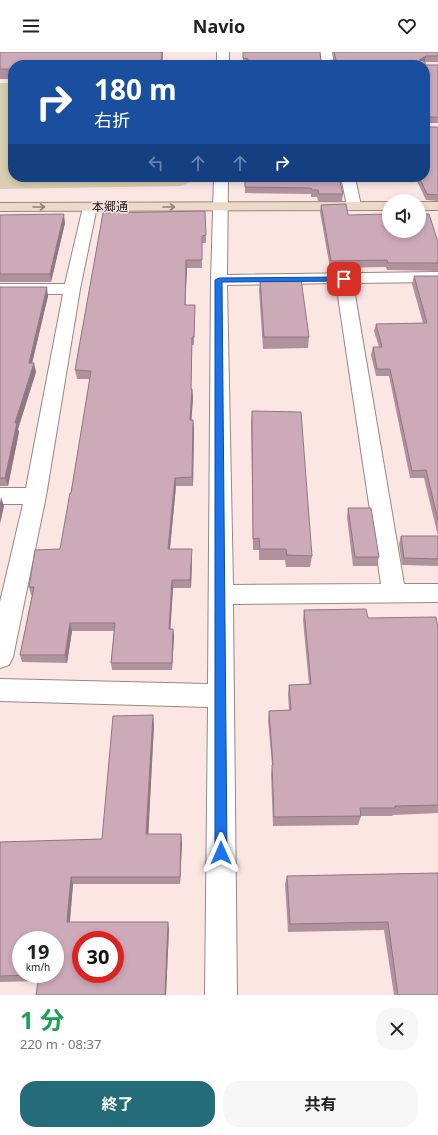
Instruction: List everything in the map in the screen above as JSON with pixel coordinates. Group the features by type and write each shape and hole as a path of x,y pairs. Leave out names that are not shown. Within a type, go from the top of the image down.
{"street":[{"path":"221,182 219,206 219,280 221,995"},
{"path":"349,182 354,206"},
{"name":"本郷通","path":"0,207 382,206"},
{"path":"426,206 438,206"},
{"path":"0,657 35,496 72,289 90,207"},
{"path":"219,280 438,277"},
{"path":"344,279 394,594"},
{"path":"0,289 72,289"},
{"path":"0,496 35,496"},
{"path":"221,595 438,593"},
{"path":"0,690 221,696"}],"shaded area":[{"path":"0,83 8,83 8,182 190,182 181,186 0,189"}],"building":[{"path":"0,52 162,52 161,60 8,60 8,69 0,69"},
{"path":"243,52 320,52 321,60 248,60 243,58"},
{"path":"334,52 438,52 438,56 426,56 419,60 336,60"},
{"path":"430,65 438,65 438,117 430,117"},
{"path":"430,127 438,127 438,195 427,194 421,182 430,182"},
{"path":"245,182 340,182 343,194 319,194 318,190 312,190 311,188 245,187"},
{"path":"346,204 348,215 382,214 382,238 426,238 426,214 429,214 438,242 438,263 388,263 387,260 331,261 321,205"},
{"path":"205,211 206,235 202,236 202,260 186,260 185,305 195,305 194,337 192,337 192,389 190,420 193,420 192,477 175,478 168,549 192,549 190,580 172,580 169,629 173,629 172,663 111,663 115,623 70,623 65,655 20,655 34,587 29,587 35,550 60,549 71,493 91,371 75,370 103,213"},
{"path":"64,214 50,274 0,274 0,215"},
{"path":"414,276 438,276 438,520 426,470 412,471 390,369 377,369 373,347 382,347 376,324 427,323"},
{"path":"260,279 301,279 309,337 264,337"},
{"path":"0,287 47,287 29,363 34,363 15,423 17,423 5,478 0,478"},
{"path":"252,411 301,412 312,556 287,555 286,549 260,549 259,538 253,539"},
{"path":"348,508 371,508 379,557 355,557"},
{"path":"401,536 438,536 438,559 404,558"},
{"path":"366,609 368,618 436,617 438,628 438,805 395,806 395,808 360,808 361,816 274,817 273,765 269,711 291,710 289,685 311,684 304,610"},
{"path":"153,715 146,834 181,834 180,877 71,877 67,922 168,922 165,995 36,995 38,983 64,983 64,931 12,931 12,976 0,976 0,842 102,839 113,716"},
{"path":"438,873 438,995 398,995 388,922 290,924 287,876"}],"route":[{"path":"221,853 219,280 344,279"}]}
